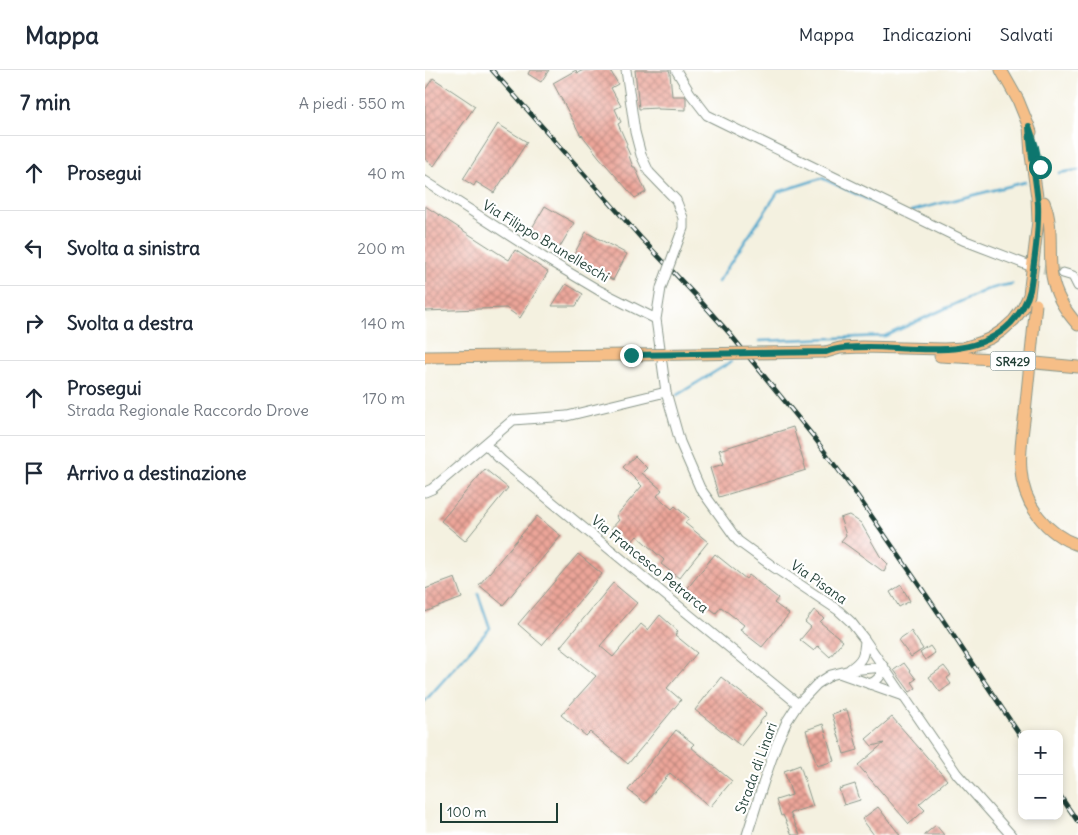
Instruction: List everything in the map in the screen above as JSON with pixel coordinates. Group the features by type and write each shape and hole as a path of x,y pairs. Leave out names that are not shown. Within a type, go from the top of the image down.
{"main road":[{"path":"1001,70 1019,100 1029,126 1039,160 1044,202 1025,412 1021,470 1023,484 1027,498 1036,514 1061,538 1078,546"},
{"path":"948,353 985,341 997,334 1009,325 1028,299 1038,213 1029,126"},
{"path":"1044,202 1050,222 1051,266 1054,286 1067,312 1078,325"},
{"path":"425,357 826,352 840,348 862,347 948,353 975,363 1078,373"},
{"name":"SR429","path":"948,353 1078,366"}],"street":[{"path":"626,70 635,132 641,155 649,172 675,200 683,218 683,228 661,288 657,319 660,348"},
{"path":"676,70 707,115 963,240 1030,266"},
{"name":"Via Filippo Brunelleschi","path":"425,181 533,251 600,291 657,319"},
{"path":"1063,274 1073,276 1078,286"},
{"name":"Via Pisana","path":"662,364 666,392 680,442 700,488 738,541 838,610 851,622 957,774 1011,835"},
{"path":"425,492 432,489 513,420 567,416 666,392"},
{"name":"Via Francesco Petrarca","path":"485,444 501,460 798,704"},
{"path":"849,670 861,661 865,650 865,640"},
{"path":"869,684 879,678 884,667"},
{"name":"Strada di Linari","path":"747,835 777,743 787,721 798,704 817,684 831,675 849,670 884,667"},
{"path":"839,673 904,696"}],"building":[{"path":"530,70 549,70 541,82 528,74"},
{"path":"576,70 577,73 584,70 610,70 618,84 611,88 621,106 615,109 621,122 618,124 627,144 633,167 635,167 646,192 635,198 581,136 553,83"},
{"path":"635,70 669,70 672,96 685,96 686,110 639,109"},
{"path":"433,78 475,106 434,166 425,159 425,90"},
{"path":"498,124 527,142 494,193 476,182 474,186 463,179"},
{"path":"425,206 509,260 515,250 548,272 520,318 506,308 425,311"},
{"path":"545,206 574,223 558,250 529,233"},
{"path":"586,232 627,254 613,280 572,258"},
{"path":"566,284 583,294 576,306 552,306"},
{"path":"793,427 806,470 719,497 710,468 724,464 719,450"},
{"path":"635,456 647,468 642,473 662,490 657,496 672,509 675,506 689,518 685,523 708,542 679,578 661,564 664,560 637,536 629,545 611,529 619,520 616,516 642,486 623,467"},
{"path":"485,469 508,488 465,541 441,521"},
{"path":"849,515 861,523 880,556 888,564 884,572 841,541 846,535 840,518"},
{"path":"537,516 561,536 503,605 479,585"},
{"path":"578,554 602,574 542,645 518,624"},
{"path":"715,554 746,579 749,575 778,598 774,603 789,614 762,647 740,630 744,625 721,607 716,613 686,590"},
{"path":"455,578 462,598 425,612 425,589"},
{"path":"613,583 637,603 600,646 613,657 641,624 648,630 660,615 678,631 675,635 697,653 667,688 681,700 628,764 590,732 586,736 561,715 596,676 560,647"},
{"path":"901,585 910,601 899,607 890,592"},
{"path":"814,610 824,618 820,622 843,641 830,657 818,646 814,651 800,640 811,627 805,622"},
{"path":"911,631 923,649 911,657 898,640"},
{"path":"930,646 935,653 925,660 920,653"},
{"path":"904,663 916,679 912,682 916,688 910,692 894,670"},
{"path":"944,666 951,675 947,678 951,684 940,692 929,677"},
{"path":"721,677 767,713 741,746 695,710"},
{"path":"847,710 858,750 844,754 832,714"},
{"path":"892,717 947,780 919,804 925,810 909,824 858,765 884,743 872,746 866,739"},
{"path":"823,724 834,761 817,766 806,730"},
{"path":"676,730 694,744 691,747 732,781 710,807 670,773 645,803 628,790"},
{"path":"800,765 813,806 790,813 800,835 792,835 783,815 781,816 776,800 792,795 784,771"},
{"path":"855,784 860,800 844,805 839,789"},
{"path":"878,807 900,835 874,835 862,819"},
{"path":"936,825 944,835 924,835"}],"waterway":[{"path":"1059,173 1078,170"},
{"path":"718,282 778,192 822,178 899,214 903,213"},
{"path":"911,211 1025,182"},
{"path":"759,341 885,336 986,290 1012,284"},
{"path":"677,395 731,362"},
{"path":"425,701 490,628 478,594"}],"tunnel":[{"path":"1030,266 1063,273"}],"railway":[{"path":"492,70 641,238 730,334 813,436 857,495 1018,732"},
{"path":"1063,800 1078,822"}],"route":[{"path":"631,355 826,352 840,348 862,347 945,349 963,348 985,341 1003,330 1014,320 1028,299 1030,290 1038,221 1038,204 1030,148 1029,126 1040,167"}]}
